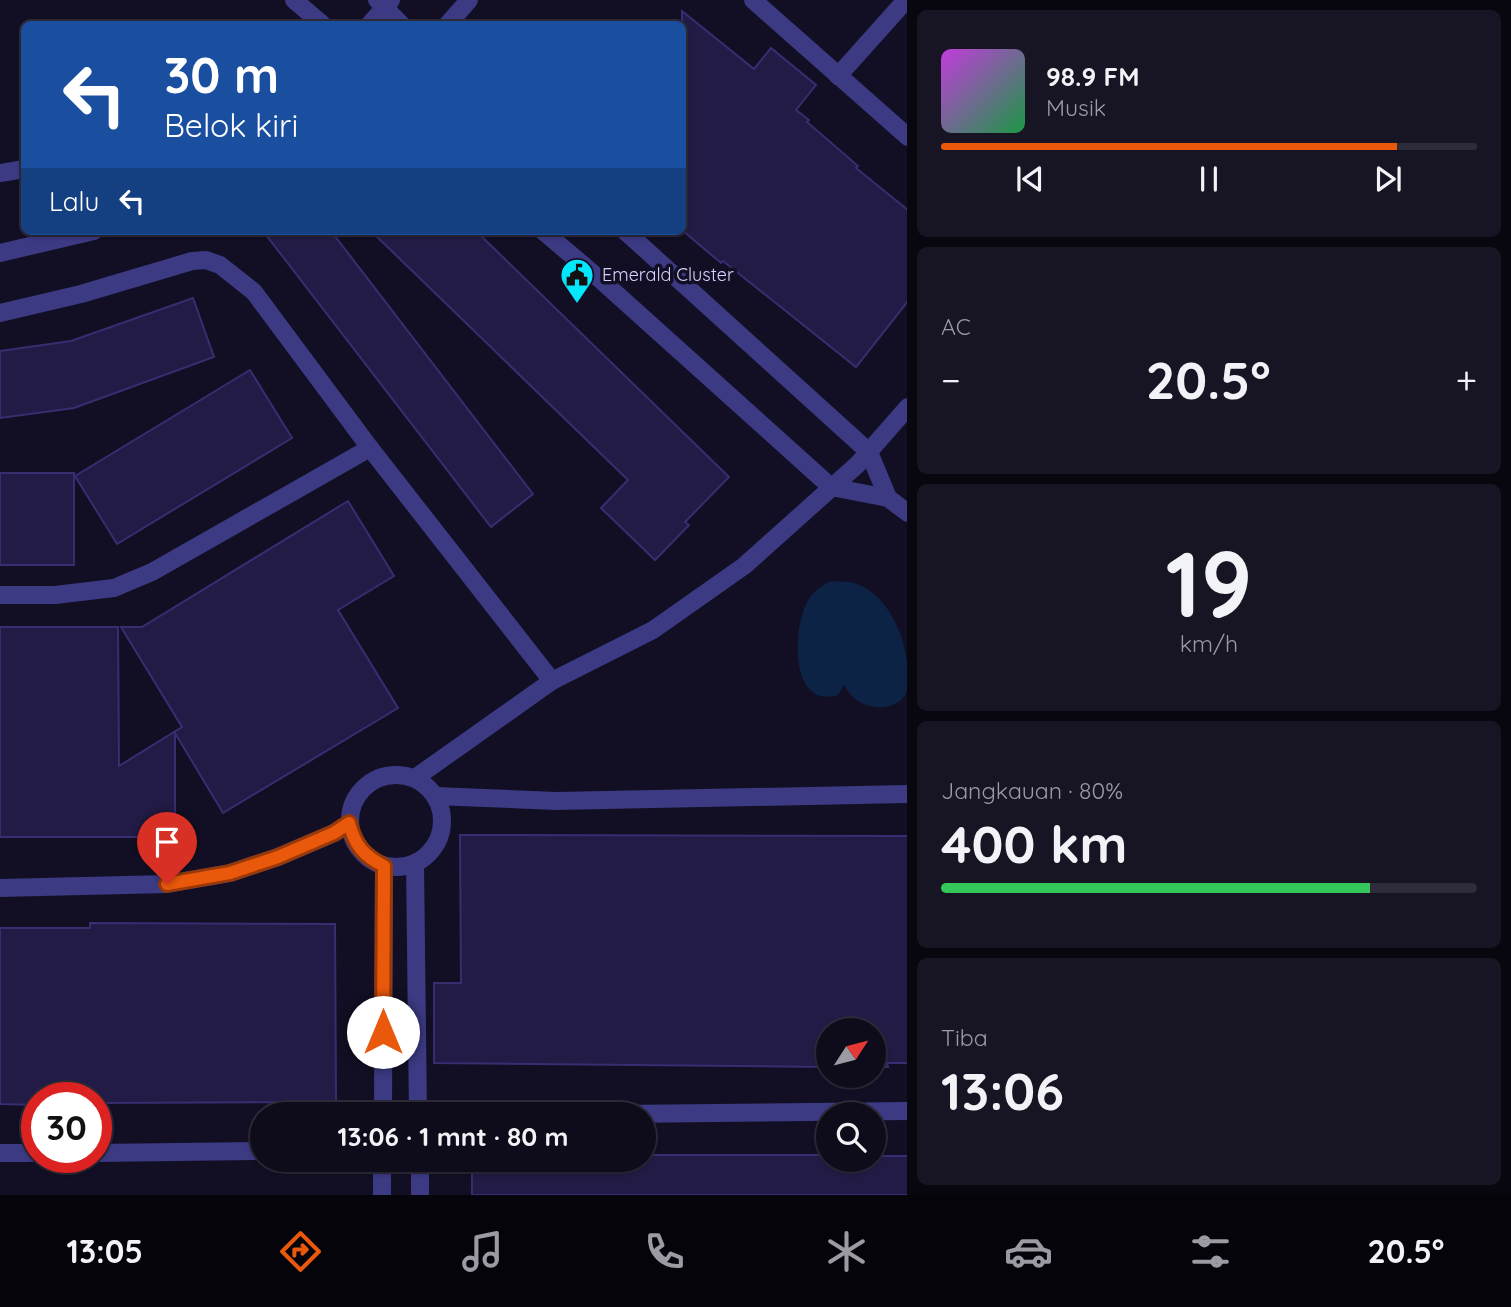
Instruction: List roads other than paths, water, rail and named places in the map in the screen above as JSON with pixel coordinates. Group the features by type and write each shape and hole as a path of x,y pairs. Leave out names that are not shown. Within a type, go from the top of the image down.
{"street":[{"path":"295,0 319,21"},
{"path":"451,21 469,0"},
{"path":"753,0 907,136"},
{"path":"838,76 906,0"},
{"path":"372,21 384,2 399,21"},
{"path":"0,173 21,170"},
{"path":"0,253 77,235"},
{"path":"548,235 831,487 888,498 907,513"},
{"path":"629,235 869,452 888,498"},
{"path":"0,313 81,294 192,261 206,260 220,265 254,292 370,448 552,681"},
{"path":"415,778 552,681 653,630 744,566 869,452 907,407"},
{"path":"0,595 55,594 114,588 152,572 370,448"},
{"path":"401,774 415,778 426,785 435,796 441,810 442,826 438,842 428,854 415,863 398,867 384,866 371,860 360,850 353,838 349,823 355,797 364,786 375,779 401,774"},
{"path":"435,796 556,801 907,794"},
{"path":"0,888 167,884 230,873 278,857 334,833 349,823"},
{"path":"415,863 418,1102"},
{"path":"383,1102 384,866"},
{"path":"656,1114 907,1111"},
{"path":"112,1153 250,1152"},
{"path":"0,1153 21,1153"},
{"path":"382,1172 382,1195"},
{"path":"419,1172 420,1195"}],"water":[{"path":"832,581 851,582 867,589 878,598 895,621 907,663 907,690 896,703 882,707 867,705 853,697 844,685 838,695 822,696 810,690 802,677 798,661 800,625 810,597"}],"place":[{"name":"Emerald Cluster","path":"577,305"}]}
